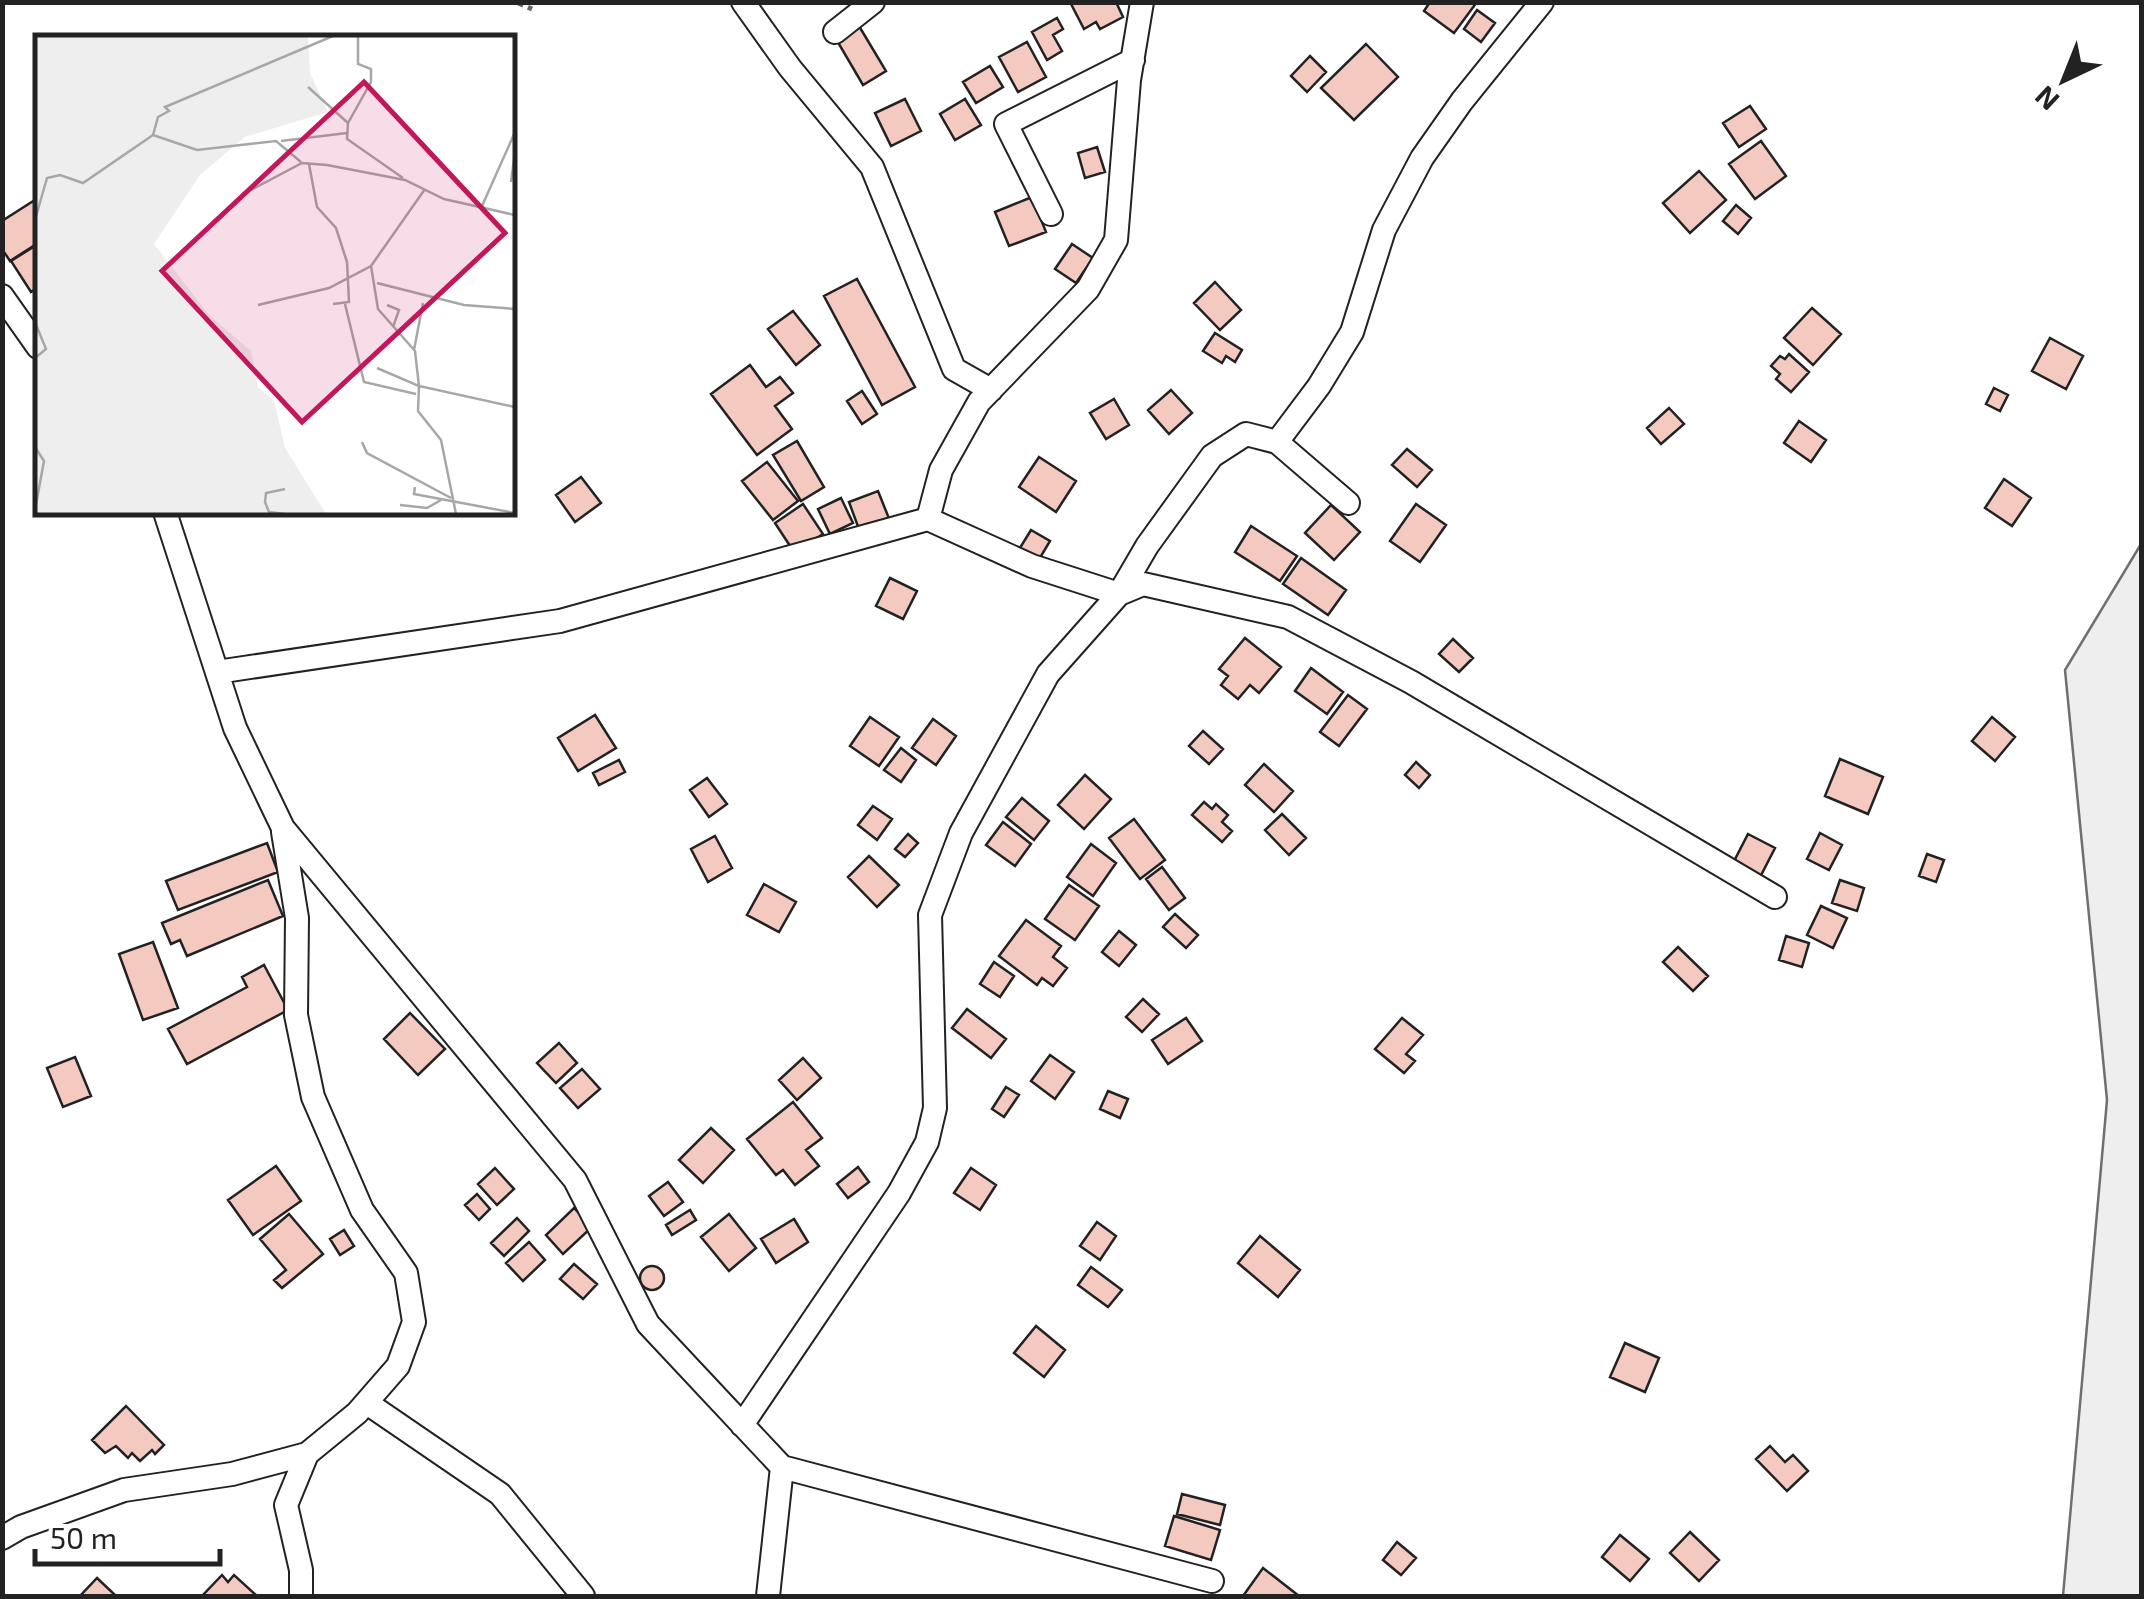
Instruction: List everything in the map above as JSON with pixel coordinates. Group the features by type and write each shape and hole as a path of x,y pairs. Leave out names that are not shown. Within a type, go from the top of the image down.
{"street":[{"path":"744,2 790,68 872,167 954,369 991,390"},
{"path":"834,32 873,2"},
{"path":"928,520 941,470 979,402 1088,288 1116,240 1142,2"},
{"path":"1277,442 1319,386 1352,332 1384,230 1422,158 1462,100 1542,2"},
{"path":"1051,214 1006,124 1133,60"},
{"path":"2,296 35,342"},
{"path":"742,1426 899,1193 927,1142 934,1108 930,914 961,833 1048,674 1119,594 1147,546 1212,456 1246,434 1277,442 1348,503"},
{"path":"167,515 234,728 283,828 575,1180 648,1324 782,1468 1212,1582"},
{"path":"217,672 560,620 928,520 1032,566 1119,594 1143,584 1288,618 1412,682 1776,897"},
{"path":"2,1538 20,1527 124,1490 232,1474 307,1454 367,1403 398,1366 414,1322 406,1273 362,1210 313,1097 296,1014 297,918 283,828"},
{"path":"367,1403 500,1494 584,1596"},
{"path":"300,1596 301,1570 286,1505 307,1454"},
{"path":"768,1596 782,1468"}],"path":[{"path":"516,2 532,9"}],"shaded area":[{"path":"2141,544 2141,1596 2063,1596 2107,1100 2065,670"}],"building":[{"path":"1070,2 1116,2 1123,17 1100,29 1096,22 1084,29"},
{"path":"1430,2 1477,2 1454,33 1424,11"},
{"path":"1477,10 1495,23 1481,42 1464,29"},
{"path":"1057,18 1063,29 1053,35 1062,51 1047,60 1032,32"},
{"path":"859,26 886,71 863,85 836,39"},
{"path":"1027,42 1046,77 1018,92 999,57"},
{"path":"1366,44 1398,77 1354,120 1321,88"},
{"path":"1310,56 1326,72 1307,92 1291,76"},
{"path":"990,66 1003,87 976,103 963,82"},
{"path":"905,99 921,131 891,146 875,113"},
{"path":"965,99 981,125 955,140 940,114"},
{"path":"1750,106 1766,129 1739,147 1723,123"},
{"path":"1761,141 1786,176 1755,199 1729,164"},
{"path":"1097,147 1105,172 1085,178 1078,153"},
{"path":"1699,171 1726,200 1690,233 1663,203"},
{"path":"1032,197 1046,232 1009,246 995,212"},
{"path":"35,200 35,245 10,261 2,249 2,221"},
{"path":"1736,205 1751,218 1738,234 1723,221"},
{"path":"1072,244 1093,258 1076,283 1055,269"},
{"path":"35,246 35,289 31,292 11,261"},
{"path":"857,279 915,387 882,405 824,296"},
{"path":"1215,282 1241,310 1220,330 1194,303"},
{"path":"1812,308 1841,334 1813,365 1784,338"},
{"path":"793,311 820,345 796,365 768,329"},
{"path":"1215,333 1242,350 1235,362 1226,356 1222,363 1203,351"},
{"path":"2050,338 2083,356 2066,389 2032,371"},
{"path":"1789,354 1809,372 1791,392 1776,379 1780,374 1771,366 1780,356 1785,359"},
{"path":"750,365 766,387 780,377 793,393 775,406 792,429 757,455 711,394"},
{"path":"1994,388 2008,395 2000,411 1986,404"},
{"path":"1171,390 1192,413 1169,434 1148,410"},
{"path":"862,391 877,414 862,424 847,401"},
{"path":"1114,399 1129,425 1106,439 1090,413"},
{"path":"1669,408 1684,424 1661,444 1647,428"},
{"path":"1799,421 1826,440 1811,462 1784,443"},
{"path":"797,441 824,487 801,501 773,455"},
{"path":"1407,449 1432,470 1417,487 1392,465"},
{"path":"1039,457 1076,481 1056,512 1019,487"},
{"path":"767,462 798,501 773,520 742,481"},
{"path":"581,477 601,503 575,522 556,495"},
{"path":"2004,479 2031,498 2012,526 1985,508"},
{"path":"878,491 890,521 860,532 849,502"},
{"path":"841,498 853,523 830,534 818,509"},
{"path":"803,504 823,534 794,552 775,523"},
{"path":"1416,504 1446,525 1420,562 1390,541"},
{"path":"1331,505 1360,532 1334,560 1305,533"},
{"path":"1251,526 1297,556 1280,581 1235,552"},
{"path":"1031,530 1050,541 1037,563 1018,551"},
{"path":"1301,558 1346,590 1328,615 1283,584"},
{"path":"890,578 917,591 903,619 876,606"},
{"path":"1245,638 1281,667 1259,693 1250,685 1238,699 1221,685 1228,676 1219,669"},
{"path":"1453,639 1473,658 1459,672 1439,654"},
{"path":"1311,668 1343,692 1327,714 1295,691"},
{"path":"1348,695 1367,709 1339,746 1320,732"},
{"path":"595,715 616,748 578,771 558,738"},
{"path":"870,717 899,737 879,766 850,746"},
{"path":"1992,717 2015,737 1995,761 1972,741"},
{"path":"933,719 956,736 936,765 912,748"},
{"path":"1203,731 1223,749 1209,764 1189,746"},
{"path":"901,748 916,760 901,782 884,770"},
{"path":"1840,759 1883,777 1868,814 1825,796"},
{"path":"619,760 625,772 599,785 593,773"},
{"path":"1416,762 1430,775 1419,788 1405,775"},
{"path":"1264,764 1293,791 1274,812 1245,785"},
{"path":"1085,775 1111,799 1084,829 1058,805"},
{"path":"707,778 727,804 709,817 690,790"},
{"path":"1022,798 1049,821 1034,840 1006,817"},
{"path":"1204,802 1212,809 1216,804 1228,815 1222,822 1232,831 1222,842 1192,815"},
{"path":"873,806 892,819 877,840 858,825"},
{"path":"1282,814 1306,838 1289,855 1265,830"},
{"path":"1134,819 1165,860 1140,879 1109,838"},
{"path":"1003,822 1031,844 1015,866 986,845"},
{"path":"1820,833 1842,845 1829,870 1807,859"},
{"path":"908,834 918,843 905,857 895,849"},
{"path":"1748,834 1775,848 1757,883 1730,869"},
{"path":"715,836 732,868 708,882 691,849"},
{"path":"267,843 278,872 178,910 166,881"},
{"path":"1091,844 1116,863 1093,896 1067,877"},
{"path":"1927,854 1944,860 1936,882 1919,876"},
{"path":"869,856 899,885 877,907 848,877"},
{"path":"1162,867 1185,898 1169,910 1146,879"},
{"path":"268,880 283,916 187,956 180,940 171,944 162,923"},
{"path":"1840,880 1864,888 1857,911 1832,903"},
{"path":"764,884 796,902 779,932 747,915"},
{"path":"1069,885 1099,906 1075,940 1045,919"},
{"path":"1821,906 1847,918 1833,948 1807,935"},
{"path":"1175,914 1198,935 1186,948 1163,927"},
{"path":"1026,920 1061,946 1053,957 1067,968 1053,986 1042,978 1037,985 999,956"},
{"path":"1119,931 1136,945 1119,966 1102,952"},
{"path":"1786,936 1809,943 1802,967 1779,960"},
{"path":"153,942 178,1008 143,1020 119,954"},
{"path":"1678,947 1708,976 1693,991 1663,962"},
{"path":"994,962 1014,976 1000,997 980,984"},
{"path":"264,965 288,1010 187,1064 168,1029 247,987 242,977"},
{"path":"1143,999 1159,1014 1142,1032 1126,1017"},
{"path":"967,1009 1006,1039 991,1058 952,1028"},
{"path":"410,1013 445,1049 418,1075 384,1039"},
{"path":"1186,1018 1202,1041 1168,1064 1152,1040"},
{"path":"1402,1018 1423,1035 1406,1054 1415,1061 1404,1073 1375,1049"},
{"path":"559,1043 577,1063 556,1083 537,1063"},
{"path":"1050,1055 1074,1072 1055,1099 1031,1081"},
{"path":"75,1057 91,1096 63,1107 47,1068"},
{"path":"803,1058 821,1078 797,1100 779,1080"},
{"path":"582,1069 600,1089 578,1108 560,1088"},
{"path":"1006,1087 1019,1095 1004,1117 992,1109"},
{"path":"1108,1091 1128,1099 1120,1118 1100,1109"},
{"path":"793,1102 822,1138 806,1150 819,1166 795,1185 783,1170 776,1175 747,1139"},
{"path":"711,1128 734,1150 703,1183 679,1160"},
{"path":"276,1166 301,1201 253,1235 228,1200"},
{"path":"858,1167 869,1182 848,1198 837,1184"},
{"path":"495,1168 514,1189 497,1205 478,1184"},
{"path":"971,1168 996,1185 980,1210 954,1193"},
{"path":"668,1182 683,1202 664,1216 649,1196"},
{"path":"477,1194 490,1209 479,1220 465,1205"},
{"path":"574,1208 592,1227 563,1254 546,1235"},
{"path":"690,1210 696,1220 672,1235 666,1225"},
{"path":"289,1214 323,1254 282,1288 274,1280 286,1270 260,1239"},
{"path":"729,1214 756,1248 729,1271 701,1237"},
{"path":"517,1218 529,1231 504,1256 491,1243"},
{"path":"794,1219 808,1242 776,1263 761,1239"},
{"path":"1097,1222 1116,1236 1100,1260 1080,1246"},
{"path":"344,1230 354,1246 340,1255 330,1239"},
{"path":"1260,1236 1300,1270 1278,1297 1238,1263"},
{"path":"529,1242 545,1260 523,1281 506,1263"},
{"path":"574,1264 597,1284 583,1299 560,1279"},
{"path":"652,1266 664,1278 652,1290 640,1278"},
{"path":"1091,1267 1122,1290 1108,1307 1078,1285"},
{"path":"1036,1326 1065,1350 1044,1377 1014,1353"},
{"path":"1625,1343 1659,1358 1645,1392 1610,1377"},
{"path":"126,1406 164,1445 140,1461 132,1453 128,1458 116,1446 105,1453 92,1440"},
{"path":"1770,1446 1785,1462 1793,1455 1808,1471 1787,1491 1756,1459"},
{"path":"1182,1494 1225,1505 1220,1525 1177,1514"},
{"path":"1174,1516 1220,1530 1211,1560 1165,1546"},
{"path":"1690,1532 1719,1560 1699,1581 1670,1553"},
{"path":"1620,1535 1649,1559 1630,1581 1602,1557"},
{"path":"1397,1542 1416,1558 1401,1575 1383,1560"},
{"path":"1263,1568 1299,1596 1243,1596"},
{"path":"222,1575 228,1582 234,1575 257,1596 202,1596"},
{"path":"97,1578 114,1594 80,1596"}]}
